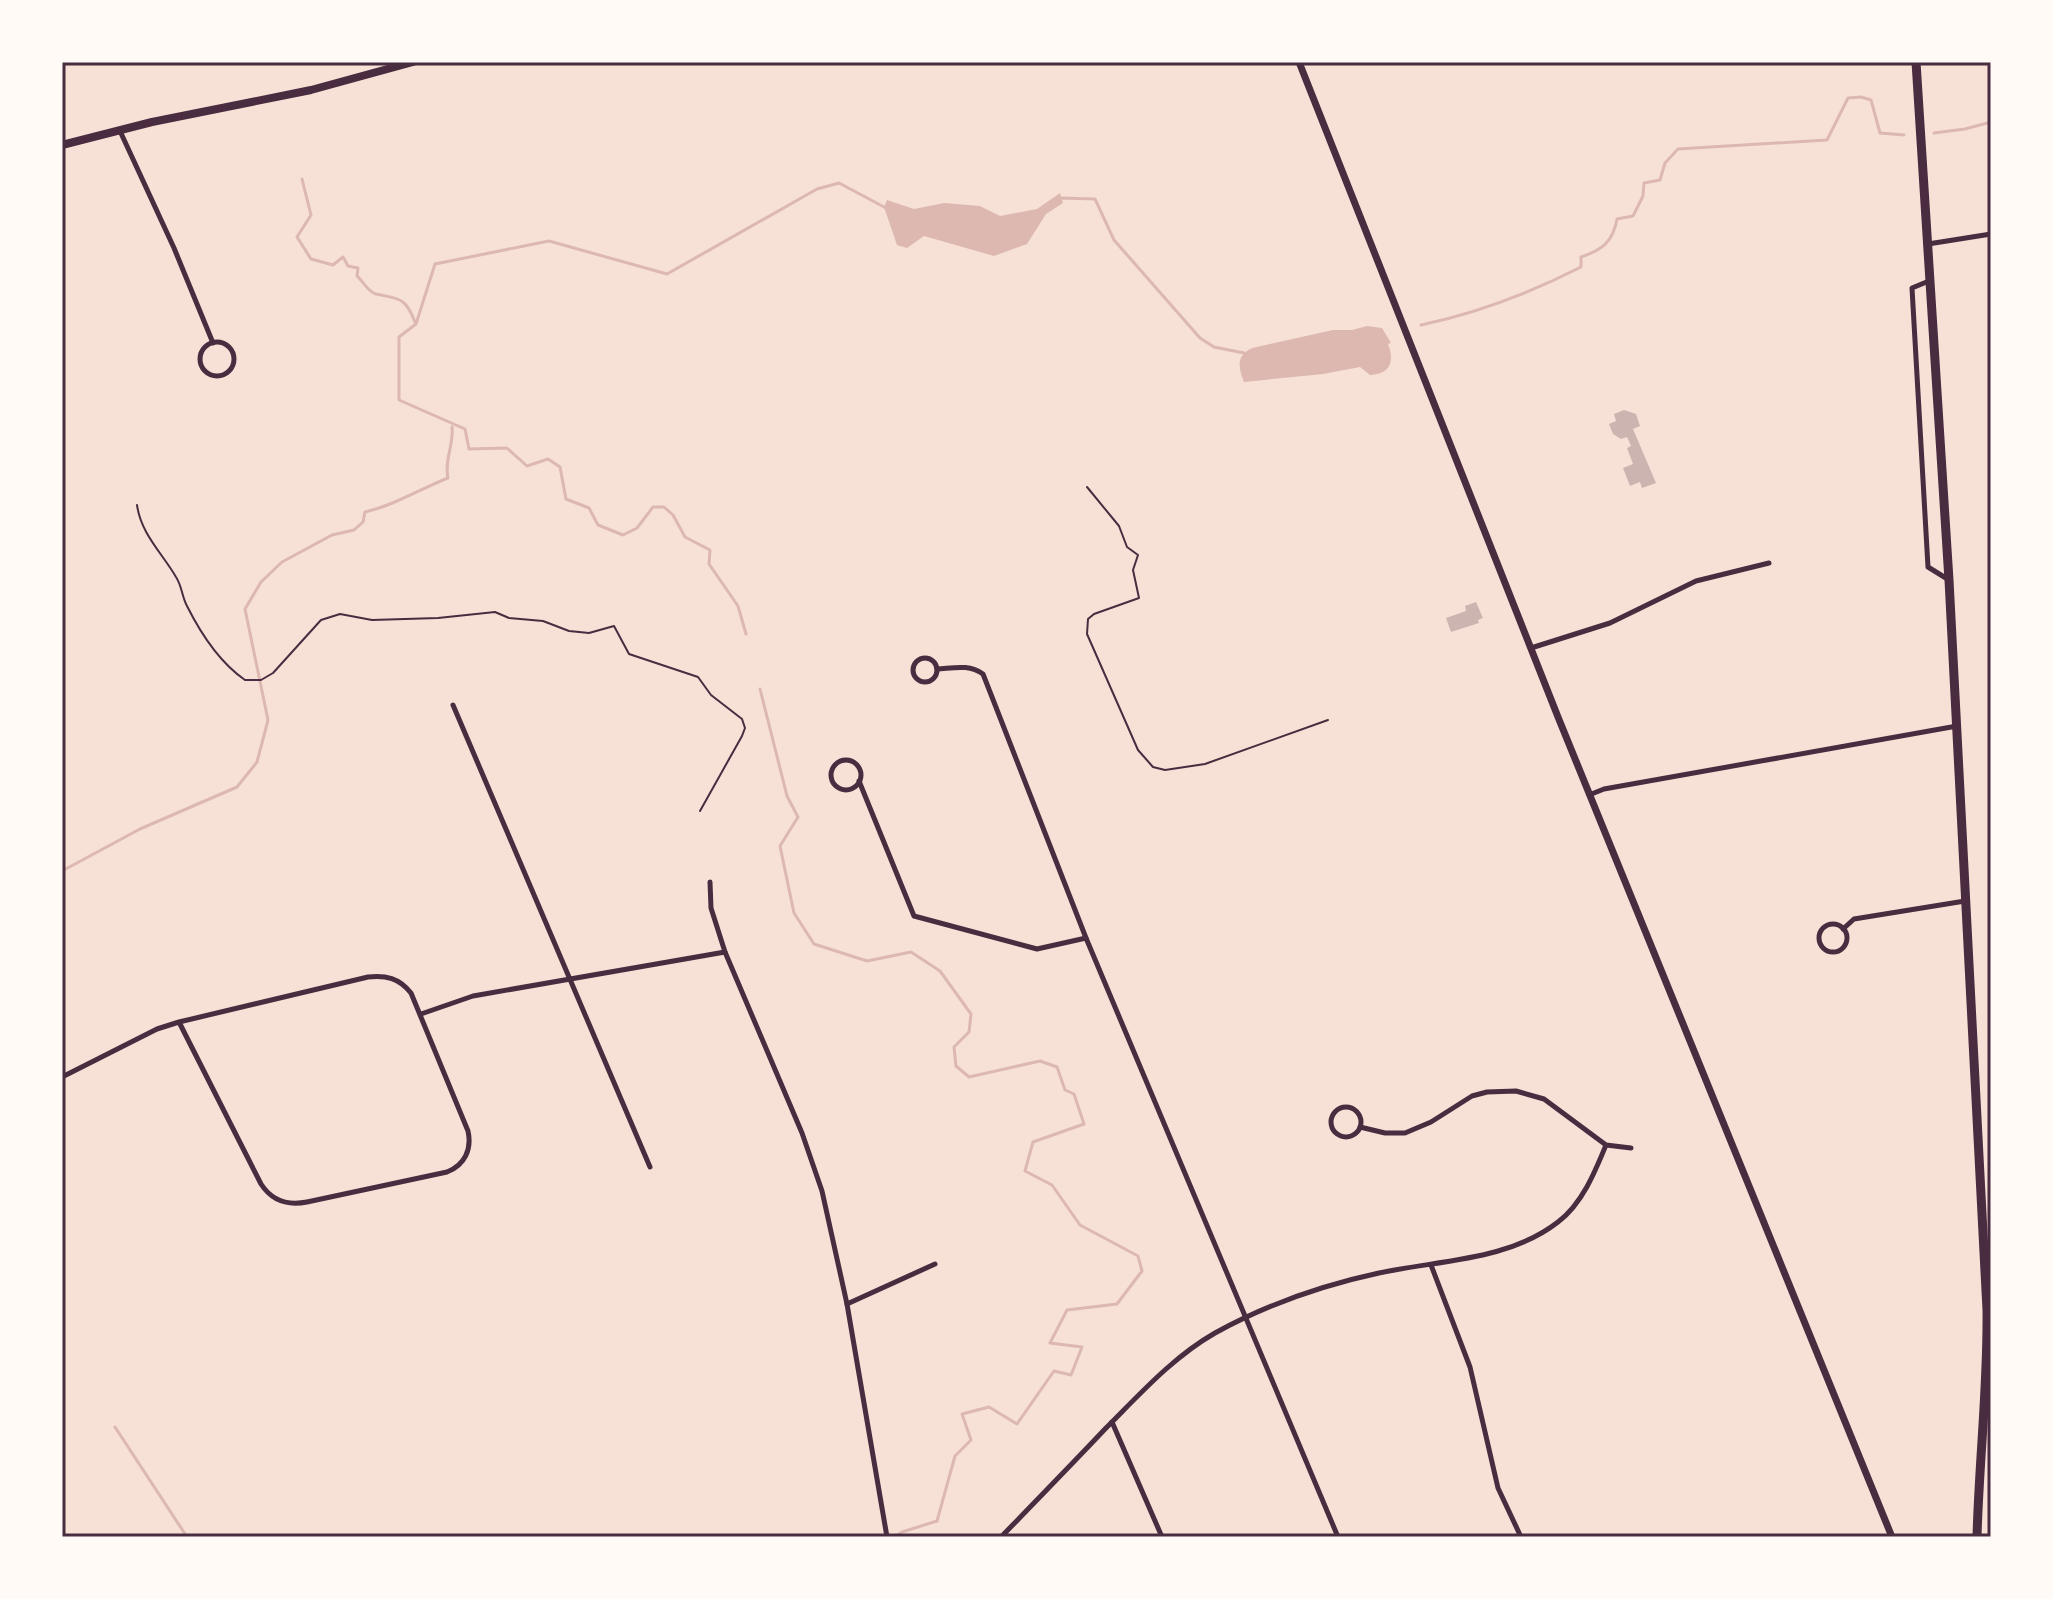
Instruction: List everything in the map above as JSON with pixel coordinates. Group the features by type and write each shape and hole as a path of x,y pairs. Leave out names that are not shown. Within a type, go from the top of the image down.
{"highway":[{"path":"1916,62 1949,580 1991,1385"},
{"path":"1977,1537 1983,1406 1990,1374"}],"main road":[{"path":"62,145 311,90 413,62"}],"street":[{"path":"1299,62 1589,795 1892,1537"},
{"path":"120,130 213,343"},
{"path":"1927,244 1991,234"},
{"path":"1929,281 1912,288 1928,567 1949,580"},
{"path":"213,343 227,345 233,355 231,368 222,375 209,374 201,365 203,350 213,343"},
{"path":"62,402 62,424"},
{"path":"1531,648 1625,617 1696,581 1769,563"},
{"path":"923,658 930,659 937,669 933,679 926,682 916,678 913,670 923,658"},
{"path":"937,669 975,668 983,674 1086,938 1338,1537"},
{"path":"453,705 650,1167"},
{"path":"1589,795 1604,789 1957,726"},
{"path":"859,781 848,790 839,788 831,777 833,768 840,761 855,763 860,771 859,781 914,916 1037,949 1086,938"},
{"path":"710,882 711,908 725,952 813,1161 847,1304 887,1537"},
{"path":"1843,929 1854,919 1966,900"},
{"path":"1836,925 1843,929 1847,937 1842,949 1834,952 1823,947 1820,939 1824,928 1836,925"},
{"path":"421,1014 473,996 725,952"},
{"path":"62,1077 157,1029 179,1022 376,976 391,977 404,984 421,1014 468,1131 468,1153 459,1165 447,1172 296,1204 279,1201 264,1189 179,1022"},
{"path":"1360,1127 1385,1133 1405,1133 1431,1122 1472,1096 1516,1091 1544,1099 1606,1145 1631,1148"},
{"path":"1340,1108 1354,1109 1360,1117 1360,1127 1354,1135 1340,1135 1333,1129 1333,1115 1340,1108"},
{"path":"1001,1537 1112,1422 1184,1354 1246,1318 1298,1296 1382,1272 1431,1265 1507,1247 1540,1234 1558,1222 1578,1201 1606,1145"},
{"path":"847,1304 935,1264"},
{"path":"1431,1265 1470,1367 1498,1488 1521,1537"},
{"path":"1112,1422 1162,1537"}],"path":[{"path":"1087,487 1119,526 1127,547 1138,555 1133,570 1139,598 1094,614 1088,619 1087,634 1128,730 1144,759 1153,767 1165,770 1205,764 1328,720"},
{"path":"137,505 148,537 177,578 186,605 222,662 241,678 261,680 281,666 321,620 340,614 372,620 495,612 509,618 543,621 569,631 589,633 614,626 629,654 697,676 707,691 742,719 745,728 742,736 700,811"}],"shaded area":[{"path":"1060,193 1063,203 1046,214 1027,244 994,256 924,236 907,248 897,245 884,207 887,200 914,209 944,203 980,206 1000,216 1037,209"},
{"path":"1367,326 1382,328 1391,343 1388,344 1391,361 1382,372 1370,375 1360,367 1244,382 1240,362 1252,348 1333,330"}],"building":[{"path":"1624,410 1636,414 1640,426 1633,429 1656,483 1642,488 1640,482 1630,486 1623,468 1633,464 1627,437 1621,439 1613,434 1609,424 1616,421 1614,414"},
{"path":"1476,602 1483,618 1478,620 1479,623 1451,632 1446,618 1466,611 1465,606"}],"waterway":[{"path":"1421,325 1503,301 1581,267 1581,257 1601,248 1609,239 1617,219 1633,216 1643,196 1644,183 1660,180 1665,163 1678,149 1827,140 1848,98 1861,97 1871,100 1880,133 1904,135"},
{"path":"1934,133 1991,122"},
{"path":"302,179 311,215 297,237 311,259 333,265 343,257 348,266 358,268 357,276 370,291 400,300 408,307 415,322"},
{"path":"746,634 738,606 709,564 710,550 685,537 673,515 664,507 653,507 637,528 623,535 598,525 589,508 566,499 560,467 548,459 527,466 507,448 469,449 465,429 399,400 399,337 416,324 435,264 549,241 667,274 817,189 839,183 886,208"},
{"path":"1059,200 1095,199 1114,240 1200,338 1214,347 1244,353"},
{"path":"62,871 140,829 237,787 257,762 268,720 245,609 261,582 282,562 332,535 354,530 363,522 365,512 448,478 452,427"},
{"path":"760,689 787,796 798,817 780,846 794,913 814,944 867,961 911,952 940,971 971,1014 969,1032 954,1047 956,1066 969,1077 1040,1061 1057,1067 1065,1090 1074,1094 1084,1124 1033,1142 1025,1171 1052,1185 1080,1225 1138,1256 1142,1271 1117,1304 1067,1310 1050,1343 1082,1347 1071,1375 1054,1371 1017,1424 989,1407 962,1414 971,1440 955,1456 937,1521 895,1537"},
{"path":"115,1427 187,1537"}]}
